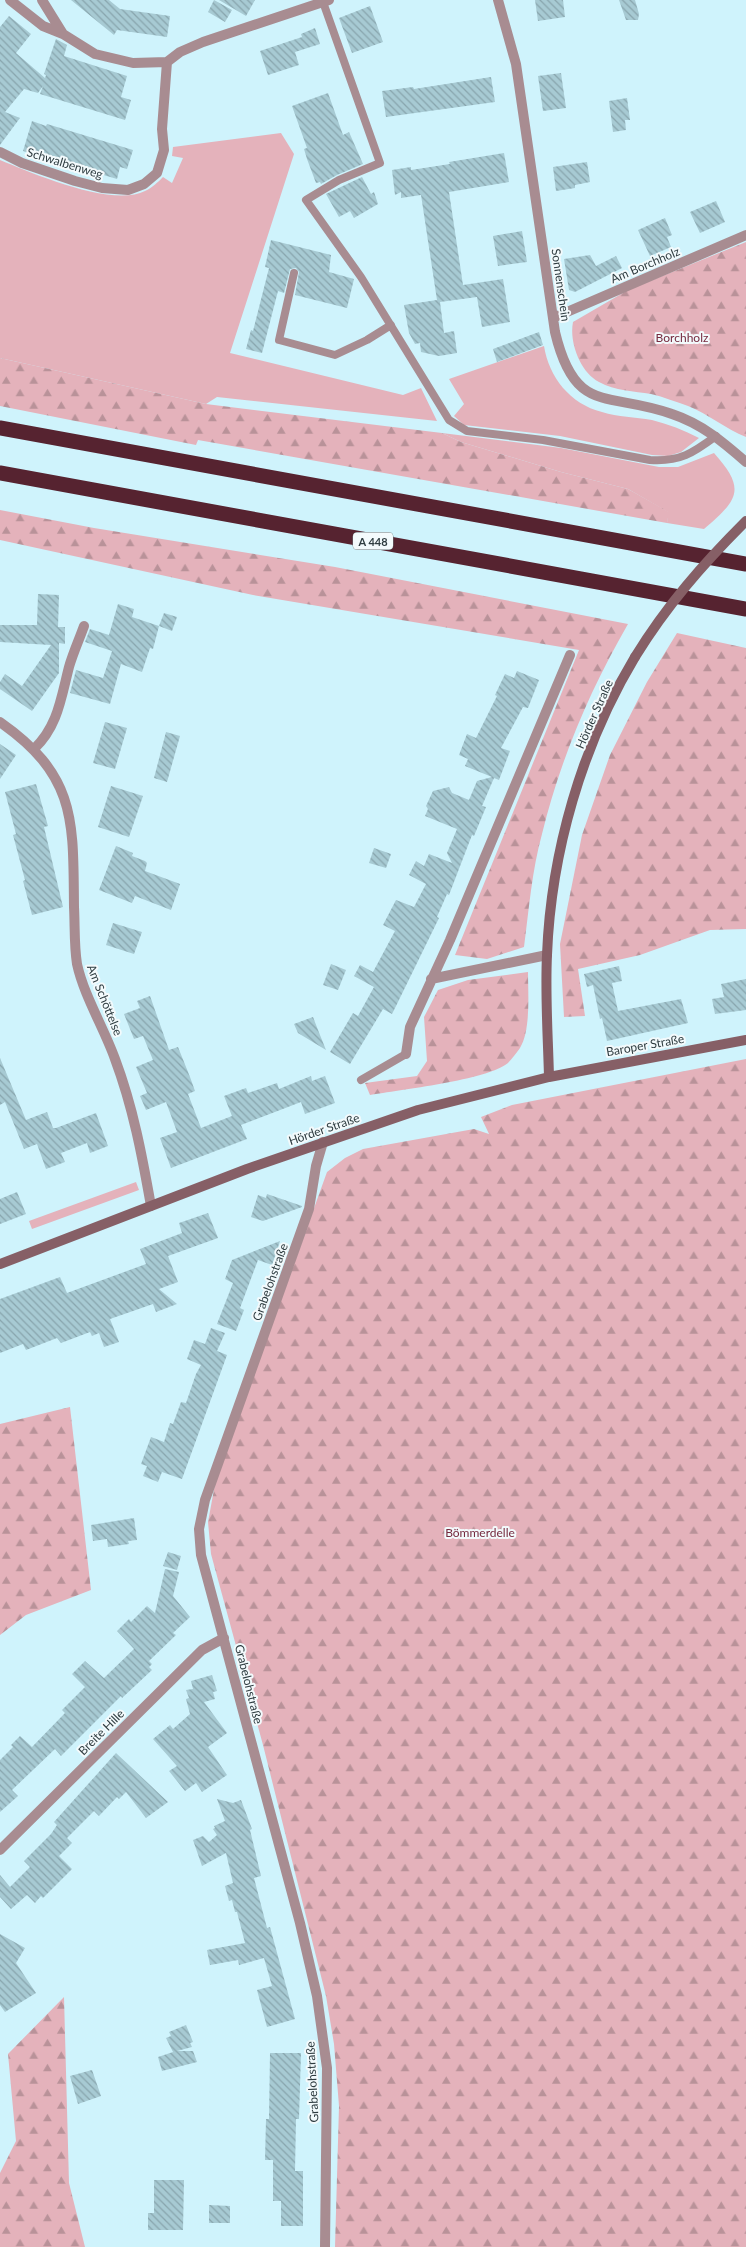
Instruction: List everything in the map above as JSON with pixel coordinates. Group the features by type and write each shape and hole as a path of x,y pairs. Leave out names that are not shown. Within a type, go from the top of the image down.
{"highway":[{"path":"0,428 746,564"},
{"name":"A 448","path":"0,472 746,609"}],"main road":[{"name":"Hörder Straße","path":"0,1264 323,1142 418,1110 549,1076 547,955 554,892 570,812 584,769 602,722 635,657 658,620 709,559 746,521"},
{"name":"Baroper Straße","path":"549,1076 746,1040"}],"street":[{"path":"10,0 43,26 63,34 95,54 133,63 167,62 180,52 203,42 324,1"},
{"path":"42,0 63,34"},
{"name":"Sonnenschein","path":"498,0 516,64 553,318 560,352 571,376 596,397 670,413 698,424 716,436 746,462"},
{"name":"Schwalbenweg","path":"0,152 22,163 75,182 102,188 128,190 144,184 157,173 164,150 162,129 167,62"},
{"name":"Am Borchholz","path":"553,318 746,235"},
{"path":"34,749 44,739 58,715 70,666 84,626"},
{"path":"406,1054 410,1027 570,654"},
{"name":"Am Schöttelse","path":"0,722 34,749 48,764 69,809 73,832 77,964 127,1091 140,1143 151,1206"},
{"path":"432,979 547,955"},
{"name":"Grabelohstraße","path":"323,1142 316,1166 309,1208 201,1513 199,1536 201,1554 300,1923 317,1998 327,2075 325,2247"},
{"name":"Breite Hille","path":"0,1850 202,1650 224,1638"}],"lane":[{"path":"324,1 380,164 339,180 306,200 361,277 449,420 468,431 543,440 650,460 668,461 684,457 716,436"},
{"path":"294,272 279,340 336,356 367,340 390,325"},
{"path":"361,1080 406,1054"}],"green space":[{"path":"281,133 294,154 230,353 403,395 421,388 437,421 217,397 206,404 0,358 0,160 72,187 113,195 131,195 148,190 163,177 172,183 183,158 172,156 173,147"},
{"name":"Borchholz","path":"746,242 746,437 688,406 651,394 611,387 599,382 586,371 574,347 573,322 628,290"},
{"path":"544,346 556,378 563,388 580,403 608,414 652,420 670,425 699,438 681,452 668,456 652,455 560,436 464,425 454,416 464,404 449,379"},
{"path":"0,358 206,404 442,433 461,442 561,472 628,489 669,512 667,523 198,440 196,445 0,406"},
{"path":"442,433 561,448 659,467 678,467 714,453 731,476 734,493 725,510 704,529 667,523 668,512 628,489 561,472 461,442"},
{"path":"0,510 94,528 335,567 628,624 589,700 567,752 549,806 531,890 524,947 487,959 455,955 579,650 253,595 0,540"},
{"path":"677,633 746,648 746,929 710,930 640,955 578,969 585,1016 564,1017 560,944 582,835 610,755 647,682"},
{"path":"528,972 526,1031 520,1048 508,1063 497,1069 463,1079 370,1095 365,1083 417,1076 427,1061 424,1017 438,990 468,980"},
{"name":"Bömmerdelle","path":"746,1059 746,2247 335,2247 339,2106 334,2044 326,1996 263,1745 211,1554 208,1522 215,1484 327,1172 345,1158 363,1149 474,1129 489,1134 481,1117 512,1105"},
{"path":"136,1182 139,1190 32,1229 29,1221"},
{"path":"70,1407 91,1590 26,1615 0,1635 0,1424"},
{"path":"64,1997 69,2183 85,2247 0,2247 0,2173 16,2141 8,2054"}],"building":[{"path":"71,0 109,0 120,9 170,16 167,37 117,30 114,35"},
{"path":"214,0 232,10 225,22 208,12"},
{"path":"219,0 255,0 246,16"},
{"path":"535,0 563,0 565,17 538,21"},
{"path":"619,0 635,0 639,14 638,20 626,20"},
{"path":"370,6 383,42 352,53 339,18"},
{"path":"9,16 31,34 16,53 45,78 46,75 44,74 56,39 67,45 64,56 127,76 121,97 131,100 125,120 40,94 43,86 38,93 24,89 5,112 20,118 0,145 0,27"},
{"path":"315,28 320,44 295,52 299,65 268,75 260,51 302,37 301,34"},
{"path":"561,73 566,108 543,111 538,76"},
{"path":"491,77 495,102 386,117 382,91 413,87 414,89"},
{"path":"328,93 343,135 349,132 363,164 321,184 320,182 316,183 307,159 304,149 307,148 292,106"},
{"path":"627,98 630,120 625,120 626,130 613,132 609,101"},
{"path":"32,121 133,150 127,169 120,167 117,179 23,151"},
{"path":"504,153 509,182 449,192 463,285 503,279 510,322 482,327 477,297 440,302 444,333 454,331 457,353 439,356 421,352 420,343 415,344 409,333 404,305 437,300 421,195 401,198 401,192 395,195 392,170 411,167 411,170"},
{"path":"587,162 590,182 575,185 575,188 556,191 553,167"},
{"path":"362,177 371,194 374,192 378,204 354,218 350,211 339,217 326,194"},
{"path":"716,201 725,222 700,233 690,212"},
{"path":"665,218 672,235 667,237 671,247 650,256 638,230"},
{"path":"522,231 527,262 498,266 493,236"},
{"path":"271,240 331,255 329,272 354,279 347,308 295,295 299,272 296,268 290,269 284,293 278,291 262,353 246,349 251,330 253,331 269,268 265,267"},
{"path":"590,255 596,266 616,256 622,268 575,292 569,290 564,259"},
{"path":"539,332 543,345 497,362 493,349"},
{"path":"38,594 59,595 58,627 65,627 65,644 59,643 59,673 32,711 0,689 0,682 5,674 22,686 51,645 0,642 0,625 37,625"},
{"path":"118,604 134,609 132,617 159,626 153,649 150,648 142,672 121,664 110,704 70,693 76,670 103,678 112,651 85,642 90,629 109,635"},
{"path":"164,613 177,617 172,631 159,626"},
{"path":"517,671 539,680 528,708 523,707 501,748 510,751 499,780 494,778 482,806 486,807 474,836 472,835 449,895 447,894 437,917 439,918 392,1014 383,1009 350,1064 330,1052 353,1013 358,1016 374,987 354,976 360,965 373,972 395,931 383,925 396,900 414,907 426,884 409,875 416,861 424,866 429,854 452,863 447,853 457,829 425,816 428,809 426,806 433,791 449,787 452,793 469,800 477,781 492,777 465,766 468,759 459,755 467,734 476,738 497,696 495,695 505,674 514,678"},
{"path":"105,722 127,728 115,769 93,763"},
{"path":"166,732 180,736 167,782 154,778"},
{"path":"0,744 16,755 0,779"},
{"path":"36,784 48,826 44,827 63,907 32,915 13,835 16,834 5,792"},
{"path":"111,786 143,796 129,837 98,827"},
{"path":"116,846 133,853 132,856 145,861 147,863 145,871 180,884 171,910 135,896 132,903 99,890"},
{"path":"374,848 391,854 386,868 369,863"},
{"path":"113,923 142,932 134,954 106,945"},
{"path":"331,964 346,970 338,990 323,985"},
{"path":"619,966 622,981 612,983 618,1011 681,999 688,1023 607,1041 593,985 587,987 584,974"},
{"path":"746,979 746,1010 715,1014 712,999 724,997 721,984"},
{"path":"150,996 169,1050 178,1047 190,1077 195,1091 188,1094 201,1128 232,1116 224,1096 246,1088 248,1093 277,1083 279,1089 311,1076 312,1081 325,1076 335,1103 305,1114 301,1102 241,1125 247,1139 171,1168 160,1138 177,1132 166,1102 146,1110 140,1096 147,1093 136,1067 153,1060 143,1036 134,1039 124,1014 140,1008 137,1001"},
{"path":"313,1017 326,1050 298,1033 294,1024"},
{"path":"0,1058 26,1120 47,1112 53,1128 56,1128 96,1113 108,1146 90,1153 87,1143 61,1153 65,1162 46,1169 37,1144 24,1149 5,1102 0,1105"},
{"path":"17,1192 26,1214 0,1224 0,1199"},
{"path":"267,1194 302,1207 263,1221 251,1217 258,1195 266,1198"},
{"path":"208,1213 218,1238 168,1256 178,1282 159,1289 177,1304 156,1312 153,1304 110,1319 119,1342 104,1347 99,1333 92,1336 90,1332 61,1343 57,1338 26,1350 23,1344 0,1353 0,1299 60,1277 67,1293 146,1264 140,1249 182,1233 179,1223"},
{"path":"280,1241 272,1265 258,1260 240,1308 244,1310 236,1331 217,1324 233,1283 225,1279 232,1260"},
{"path":"211,1328 225,1333 217,1351 227,1355 182,1479 162,1472 158,1482 143,1476 147,1466 141,1464 151,1437 164,1442 170,1423 173,1424 181,1402 186,1403 201,1365 187,1359 194,1340 205,1344"},
{"path":"134,1518 137,1540 128,1541 129,1544 108,1547 107,1539 93,1541 91,1525"},
{"path":"168,1552 181,1556 177,1570 163,1566"},
{"path":"165,1569 179,1572 173,1596 190,1617 173,1633 176,1635 149,1661 152,1664 149,1667 152,1670 122,1698 121,1696 61,1756 55,1749 12,1790 18,1796 0,1812 0,1760 13,1747 11,1745 20,1736 32,1747 65,1713 62,1710 85,1687 72,1674 85,1661 104,1678 134,1649 117,1631 129,1619 131,1622 147,1606 155,1613"},
{"path":"212,1675 217,1691 213,1692 215,1699 204,1702 227,1733 208,1747 227,1775 202,1792 196,1783 185,1791 169,1771 177,1766 153,1739 170,1725 173,1729 190,1714 186,1699 189,1698 186,1690 193,1689 191,1681"},
{"path":"116,1753 168,1802 146,1818 126,1792 119,1799 117,1797 99,1816 94,1811 67,1838 72,1843 59,1856 72,1869 43,1898 41,1896 35,1903 27,1895 11,1909 0,1897 0,1875 10,1887 30,1867 24,1861 51,1834 57,1825 54,1822"},
{"path":"217,1799 233,1803 241,1800 252,1829 250,1830 261,1876 254,1878 267,1928 270,1927 295,2019 267,2027 257,1990 272,1986 264,1958 239,1965 238,1960 210,1965 207,1950 245,1943 237,1912 235,1912 232,1900 229,1901 225,1886 233,1883 226,1853 202,1866 193,1840 203,1836 209,1842 217,1835 213,1829 215,1828 214,1826 225,1821"},
{"path":"0,1934 25,1948 16,1963 36,1993 5,2012 0,2005"},
{"path":"186,2025 193,2042 190,2043 192,2047 177,2051 193,2051 197,2062 162,2071 158,2057 173,2052 166,2038 171,2036 169,2032"},
{"path":"270,2053 301,2053 299,2119 296,2119 295,2171 303,2171 303,2226 281,2226 281,2201 273,2201 273,2160 265,2160 266,2119 269,2119"},
{"path":"92,2070 101,2096 78,2104 70,2076"},
{"path":"154,2180 184,2180 183,2230 148,2230 148,2213 154,2213"},
{"path":"209,2205 230,2206 230,2223 209,2223"}]}
